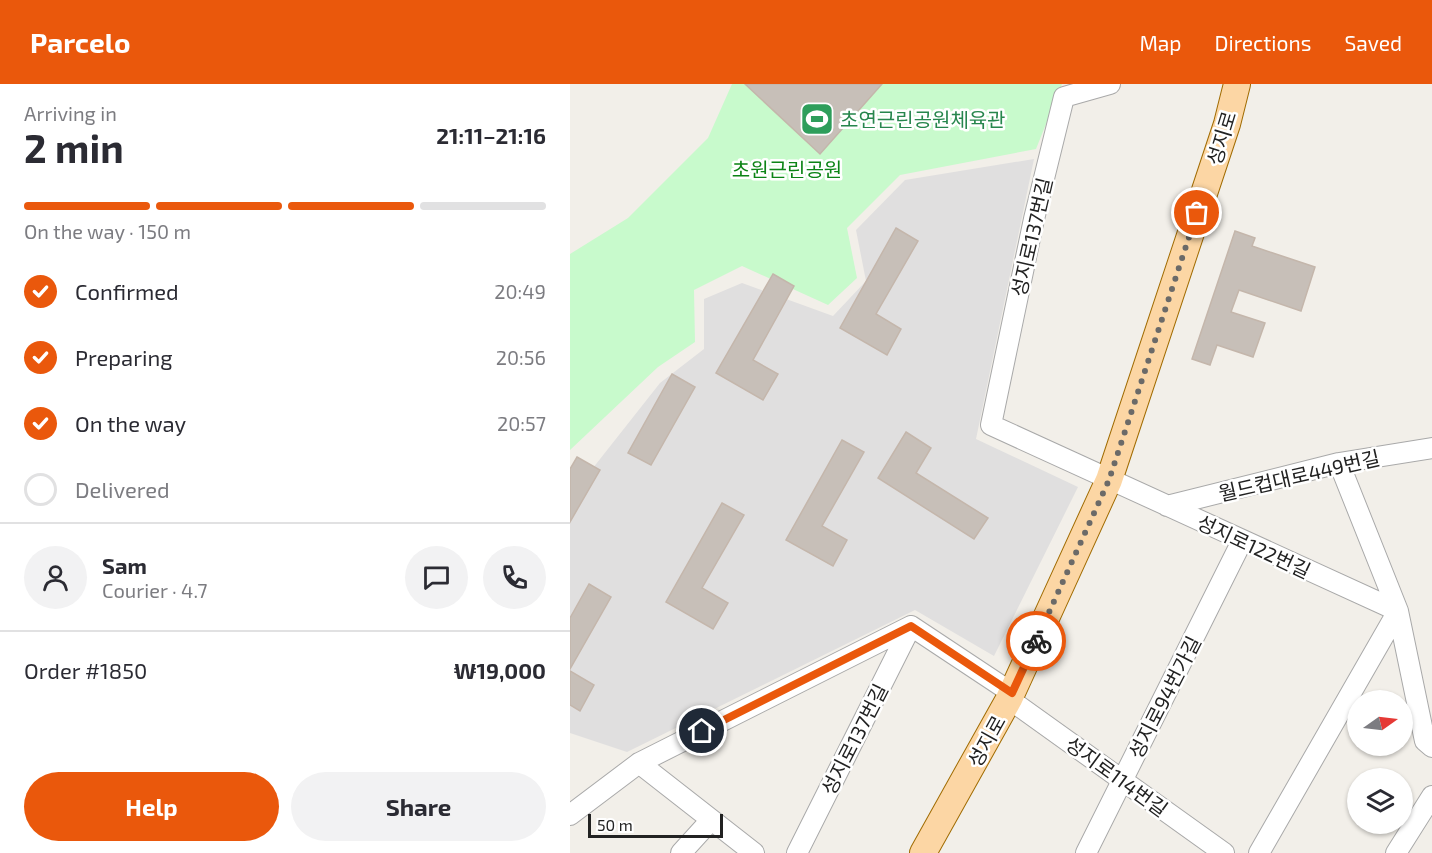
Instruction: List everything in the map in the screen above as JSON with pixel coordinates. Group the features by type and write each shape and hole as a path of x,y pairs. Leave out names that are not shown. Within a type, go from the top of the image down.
{"main road":[{"name":"성지로","path":"923,853 1011,696 1109,480 1227,123 1237,84"},
{"path":"1227,123 1248,84"}],"street":[{"name":"성지로137번길","path":"991,425 1034,219 1064,97 1110,84"},
{"name":"성지로122번길","path":"991,425 1398,611"},
{"name":"월드컵대로449번길","path":"1167,506 1339,463 1432,448"},
{"path":"1339,463 1398,611 1425,741 1432,747"},
{"name":"성지로94번가길","path":"1086,853 1242,540"},
{"path":"1259,853 1398,611"},
{"name":"성지로137번길","path":"797,853 911,626"},
{"path":"570,815 639,763 911,626"},
{"name":"성지로114번길","path":"911,626 1011,696 1224,853"},
{"path":"639,763 754,853"},
{"path":"1396,853 1432,796"},
{"path":"681,853 711,819"}],"shaded area":[{"path":"1034,159 976,439 1078,487 994,656 915,610 627,752 570,733 570,489 589,473 660,383 704,349 704,299 742,283 833,316 866,281 856,230 905,180"}],"green space":[{"name":"초원근린공원","path":"732,84 1062,84 1036,149 900,175 847,228 857,278 828,305 742,266 694,290 695,342 658,367 570,450 570,254 628,218 708,138"}],"building":[{"name":"초연근린공원체육관","path":"745,84 882,84 820,154"},
{"path":"896,228 918,241 876,314 901,329 887,355 840,328"},
{"path":"1235,231 1255,238 1252,246 1315,267 1301,311 1239,290 1231,312 1265,323 1253,357 1217,345 1210,365 1192,359"},
{"path":"773,274 794,286 753,360 778,374 763,400 716,373"},
{"path":"672,374 695,387 651,465 628,453"},
{"path":"906,432 931,448 916,473 988,518 974,539 878,478"},
{"path":"842,440 864,452 822,526 847,540 833,566 786,540"},
{"path":"577,457 600,470 570,522 570,469"},
{"path":"722,503 744,515 702,588 728,603 713,629 666,602"},
{"path":"589,584 611,597 570,669 570,618"},
{"path":"570,671 594,685 580,711 570,705"}],"way so far":[{"path":"1036,641 1109,480 1197,213"}],"place":[{"name":"초연근린공원체육관","path":"817,119"}],"route":[{"path":"702,731 911,626 1012,693 1036,641"}]}
